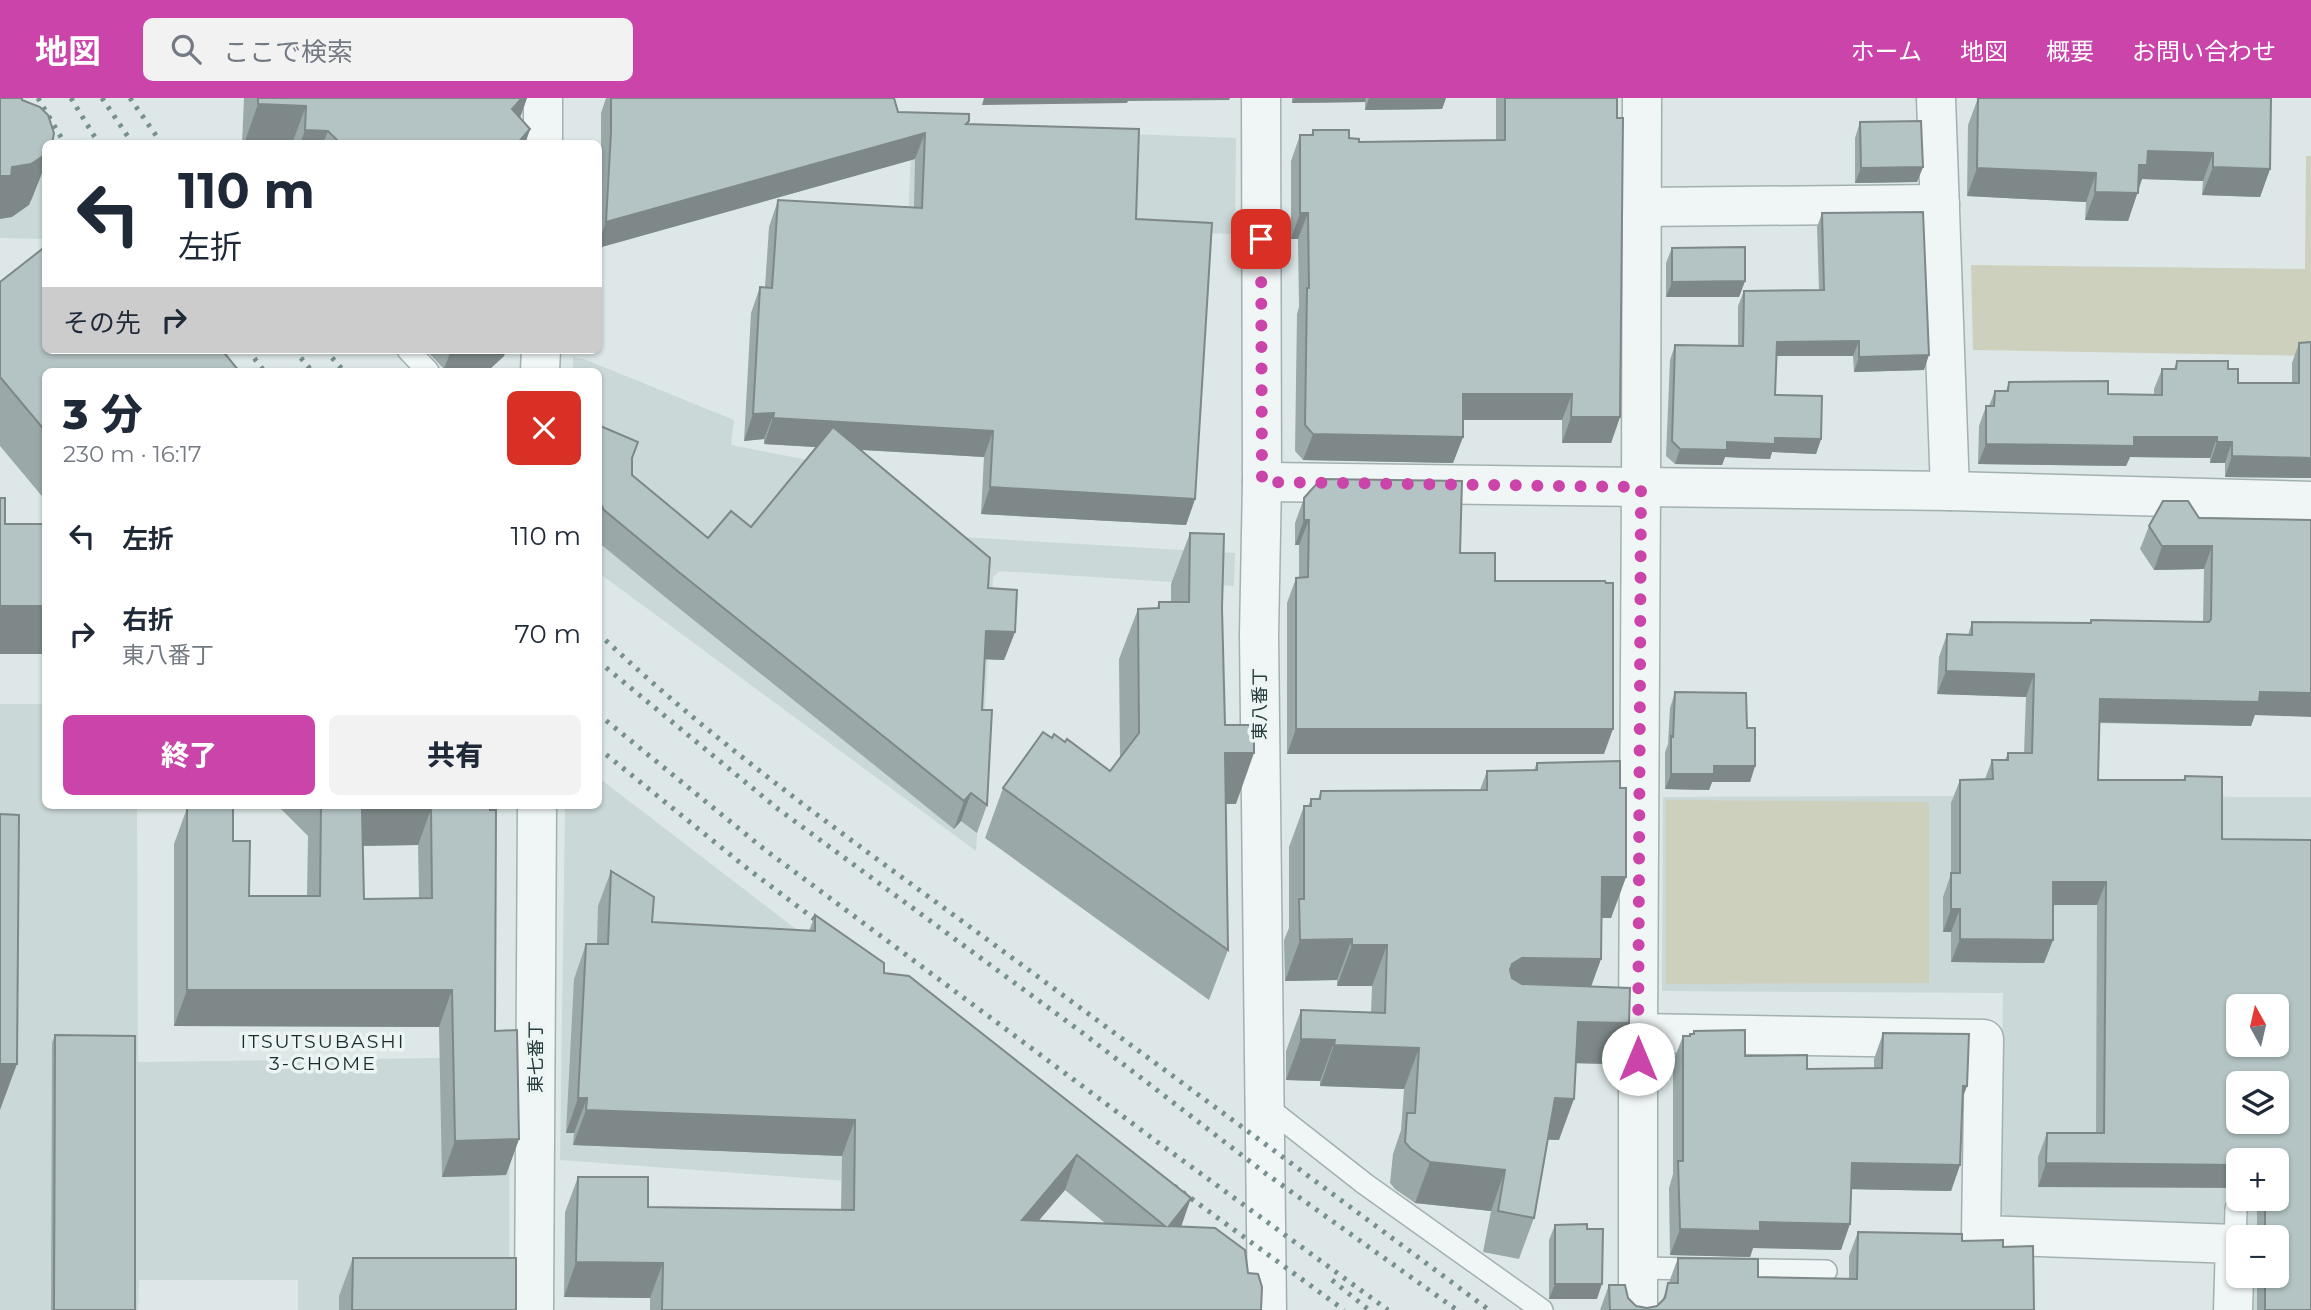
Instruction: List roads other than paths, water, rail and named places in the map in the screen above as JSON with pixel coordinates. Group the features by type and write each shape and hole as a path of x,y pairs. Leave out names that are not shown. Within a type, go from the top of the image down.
{"street":[{"path":"543,98 543,140"},
{"name":"東八番丁","path":"1261,98 1262,482 1259,648 1267,1299"},
{"path":"1638,1310 1630,1020 1641,487 1642,98"},
{"path":"1936,98 1950,491"},
{"path":"1643,207 1940,204"},
{"path":"1262,482 1950,491 2311,501"},
{"name":"東七番丁","path":"534,1310 537,809"},
{"path":"1630,1020 1984,1039 1981,1235 2236,1226 2233,1310"},
{"path":"1267,1299 1298,1310"}],"lane":[{"path":"412,354 425,368"},
{"path":"1263,1104 1365,1184 1542,1310"},
{"path":"1638,1268 1826,1271"}],"railway":[{"path":"38,98 63,140"},
{"path":"71,98 97,140"},
{"path":"102,98 130,140"},
{"path":"130,98 159,140"},
{"path":"251,354 262,368"},
{"path":"297,354 309,368"},
{"path":"329,354 341,368"},
{"path":"602,637 693,717 792,796 1489,1310"},
{"path":"602,664 778,809 1080,1031 1265,1173 1457,1310"},
{"path":"602,717 764,849 1388,1310"},
{"path":"602,751 748,869 829,930"},
{"path":"1174,1186 1344,1310"},
{"path":"1332,1280 1369,1310"}],"district":[{"name":"ITSUTSUBASHI 3-CHOME","path":"323,1052"}]}
